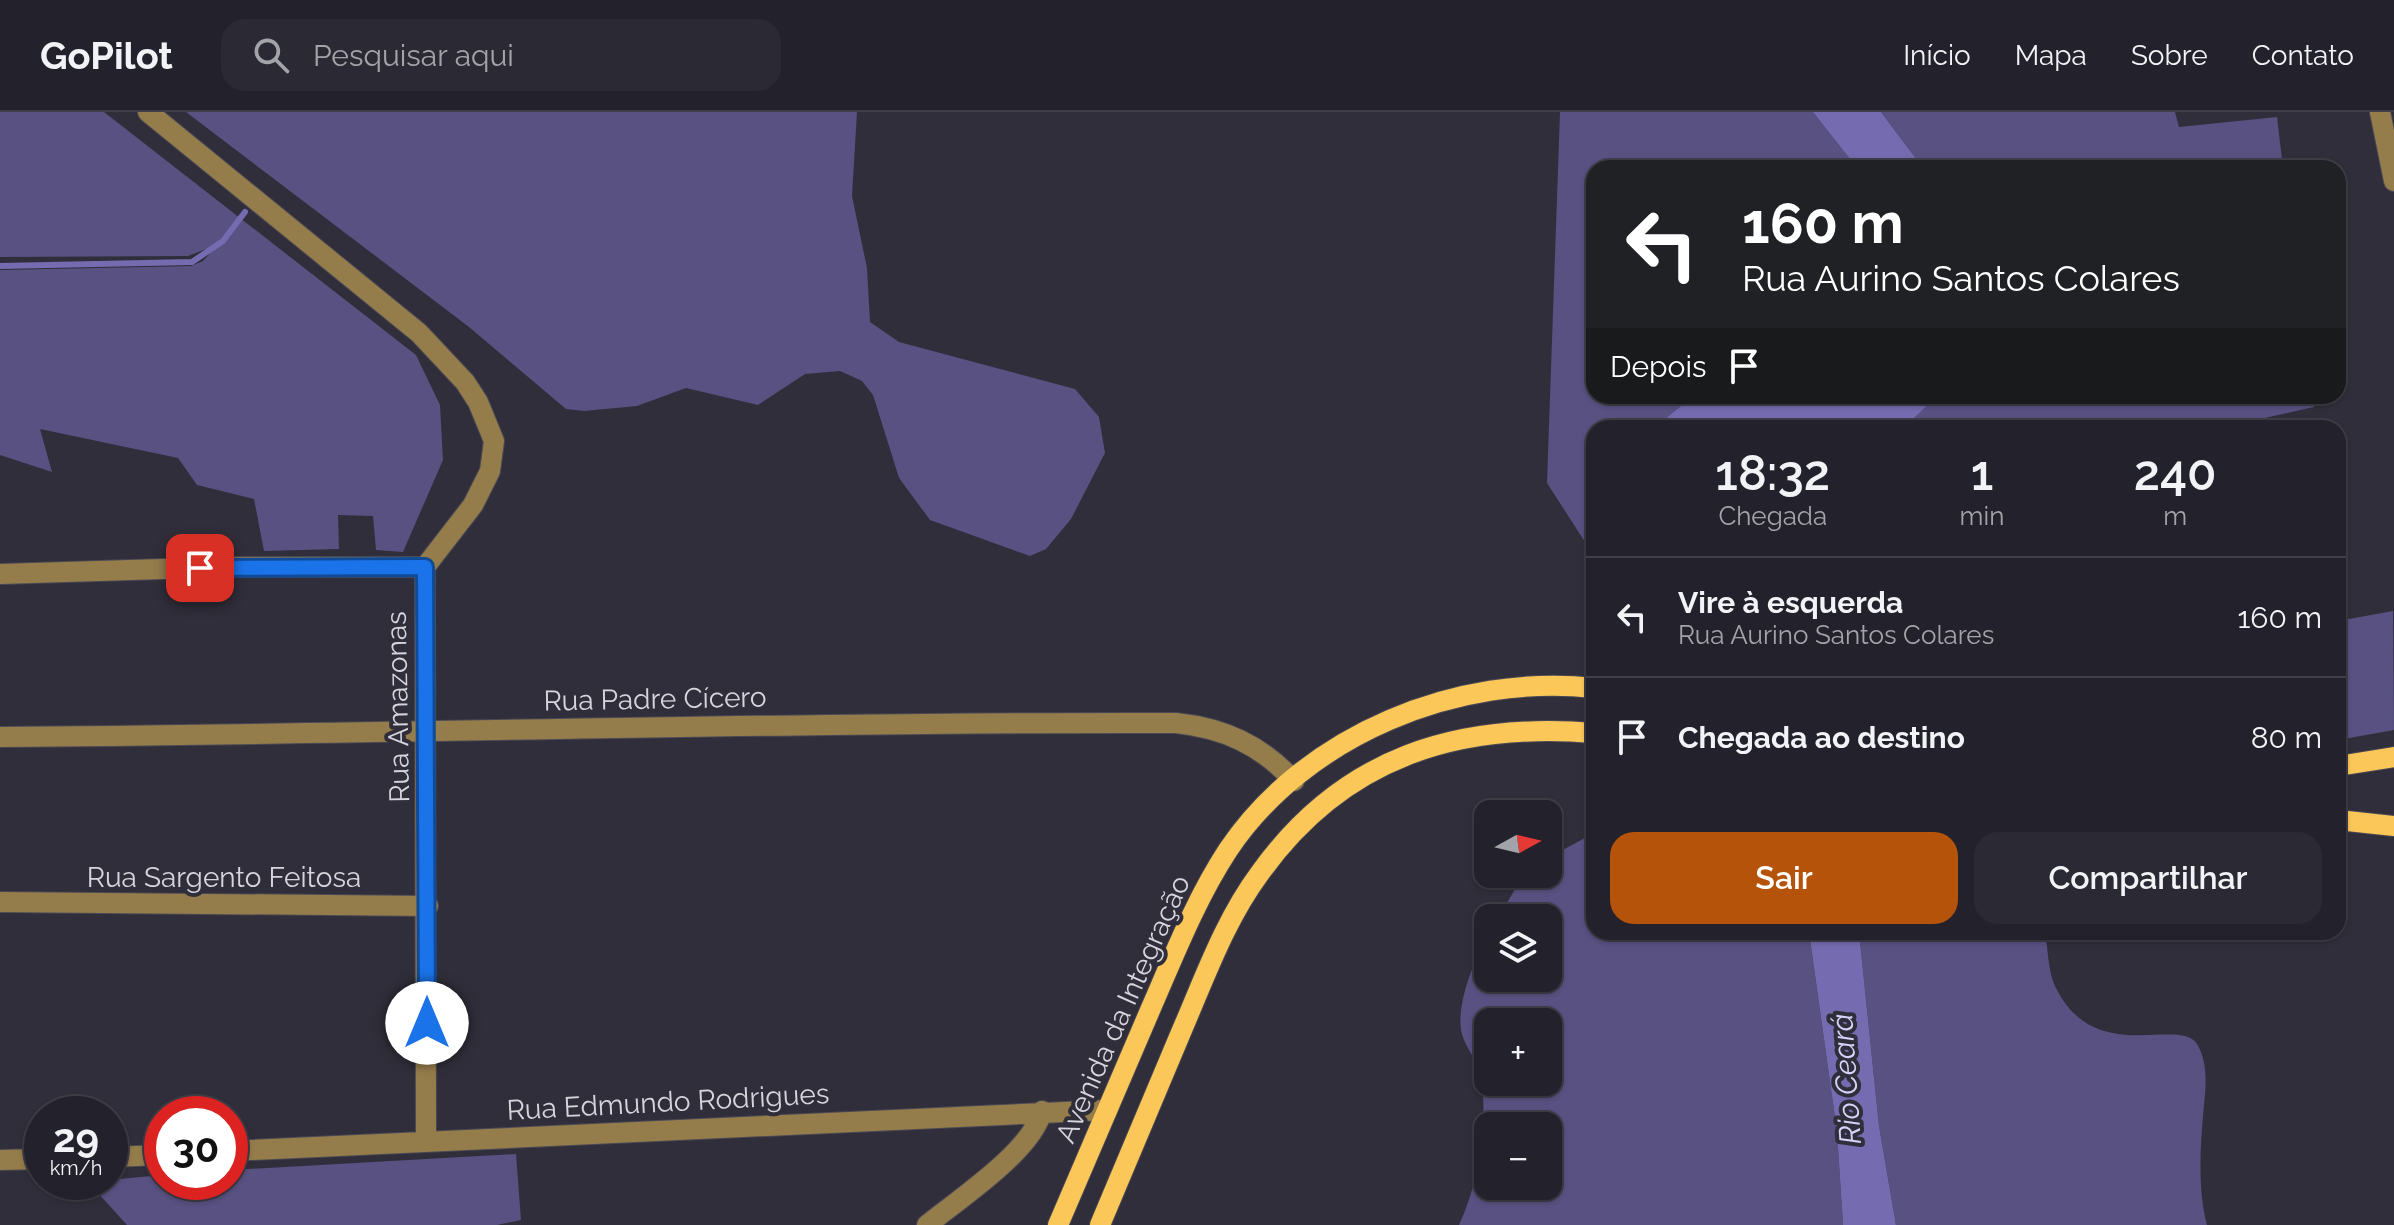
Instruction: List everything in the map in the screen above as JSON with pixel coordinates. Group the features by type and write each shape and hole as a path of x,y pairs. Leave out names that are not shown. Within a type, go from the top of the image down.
{"main road":[{"name":"Avenida da Integração","path":"1058,1225 1206,886 1230,847 1267,805 1312,765 1378,724 1419,706 1465,693 1562,685 1586,687"},
{"path":"1100,1225 1222,936 1259,874 1284,842 1342,789 1383,766 1452,739 1528,730 1586,733"},
{"path":"2346,765 2392,761"},
{"path":"2346,821 2394,826"},
{"path":"1143,1027 1178,1040"},
{"path":"1132,1053 1168,1065"}],"street":[{"path":"0,574 228,567 425,567 473,505 490,471 494,441 478,402 465,382 419,333 148,112"},
{"path":"2380,112 2394,181"},
{"name":"Rua Amazonas","path":"425,567 428,906 426,1140"},
{"name":"Rua Padre Cícero","path":"0,737 426,733 799,724 1176,723 1204,726 1248,742 1266,753 1294,781"},
{"name":"Rua Sargento Feitosa","path":"10,902 428,906"},
{"name":"Rua Edmundo Rodrigues","path":"248,1150 1107,1110"},
{"path":"927,1225 1023,1143 1039,1124 1042,1111"},
{"path":"0,1160 24,1159"}],"shaded area":[{"path":"0,112 104,112 416,355 440,405 443,460 403,552 376,550 373,516 338,515 339,549 264,551 254,499 197,485 178,458 40,429 52,472 0,455 0,270 191,266 203,261 219,244 188,256 0,257"},
{"path":"186,112 857,112 852,196 867,268 870,322 899,342 1075,389 1099,417 1105,453 1071,519 1046,549 1030,556 930,520 899,478 873,395 862,381 840,371 805,374 758,405 686,388 637,406 584,411 566,409 469,327"},
{"path":"1560,112 1813,112 1851,160 1586,160 1586,404 1683,404 1664,420 1586,420 1586,544 1547,483"},
{"path":"1881,112 2175,112 2179,127 2277,117 2282,160 1917,160"},
{"path":"1929,404 2313,404 2314,407 2256,420 1912,420"},
{"path":"2393,611 2394,730 2346,739 2346,620"},
{"path":"1586,837 1586,940 1810,940 1837,1132 1843,1225 1459,1225 1474,1182 1474,1200 1562,1200 1562,1112 1483,1112 1483,1096 1562,1096 1562,1008 1474,1008 1474,1059 1461,1030 1464,994 1474,964 1474,992 1562,992 1562,904 1506,904 1516,888 1562,888 1562,850"},
{"path":"1860,940 2046,940 2055,986 2072,1011 2091,1026 2112,1033 2187,1037 2197,1044 2205,1070 2200,1171 2207,1225 1896,1225 1879,1126"},
{"path":"516,1154 521,1220 497,1225 127,1225 104,1200 128,1200 128,1178 144,1177 144,1200 248,1200 248,1169"}],"water":[{"path":"1813,112 1881,112 1917,160 1851,160"},
{"path":"1683,404 1929,404 1912,420 1664,420"},
{"name":"Rio Ceará","path":"1810,940 1860,940 1879,1126 1896,1225 1843,1225 1837,1132"}],"waterway":[{"path":"0,266 192,262 223,241 245,212"}],"route":[{"path":"200,568 425,567 428,667 427,1023"}]}
